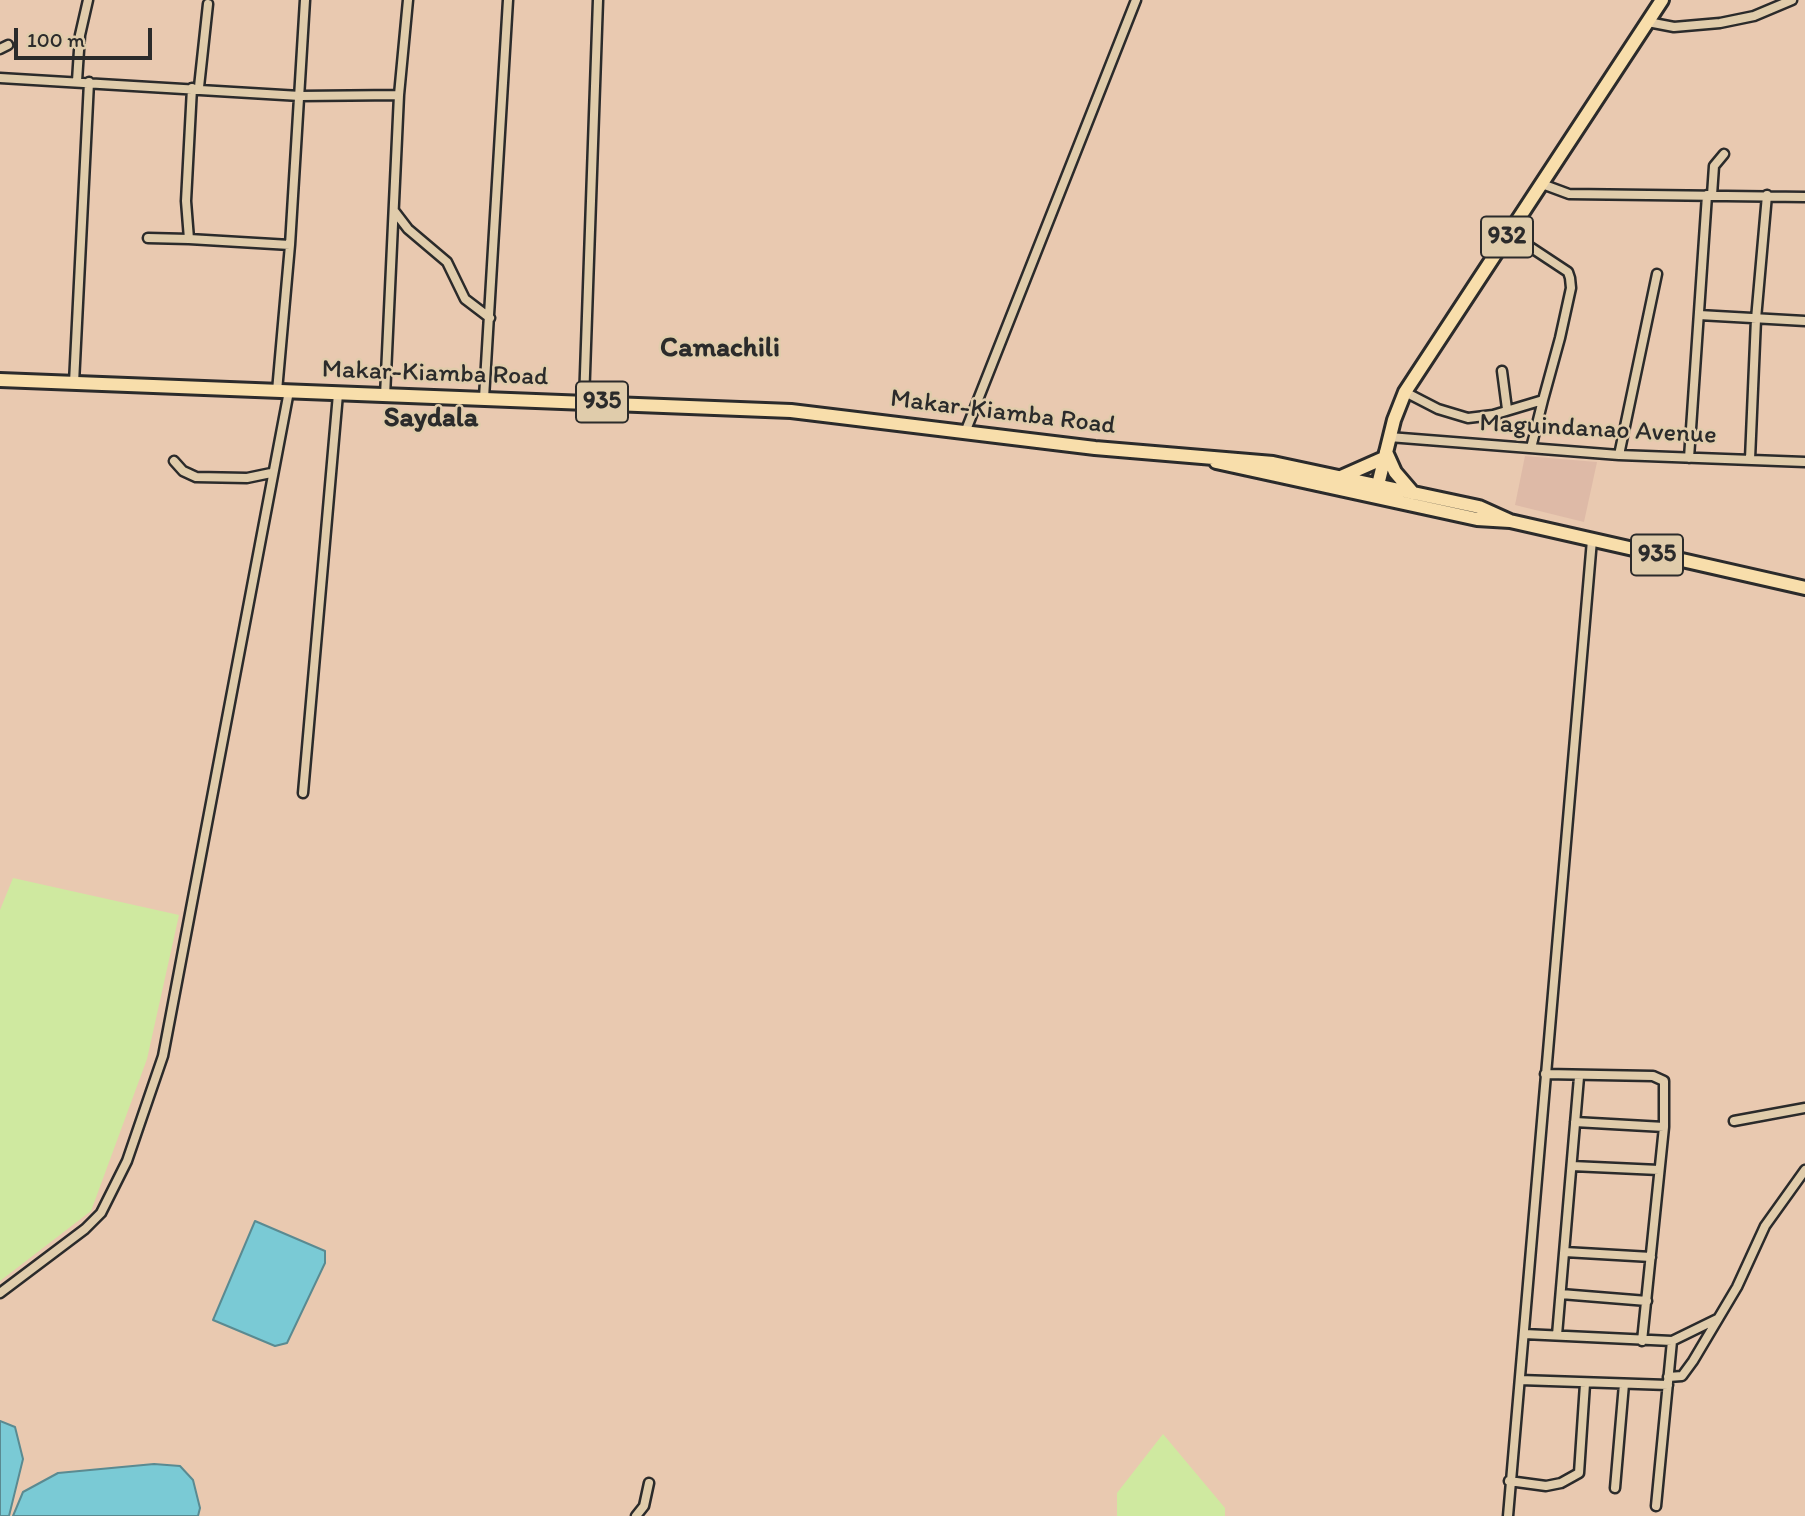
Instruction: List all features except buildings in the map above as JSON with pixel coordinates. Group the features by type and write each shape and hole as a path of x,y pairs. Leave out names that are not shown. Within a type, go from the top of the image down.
{"main road":[{"name":"932","path":"1377,491 1389,437 1405,392 1662,0"},
{"name":"Makar-Kiamba Road","path":"0,380 791,411 966,430 1095,448 1202,458 1239,458 1341,477 1377,491 1413,493 1479,508 1510,521"},
{"path":"1341,477 1385,455 1413,493"},
{"name":"Makar-Kiamba Road","path":"1202,458 1377,491 1477,519 1510,521 1805,589"}],"street":[{"path":"77,81 80,35 88,0"},
{"path":"0,1293 85,1229 101,1213 127,1161 163,1056 271,473 283,391 305,0"},
{"path":"385,396 399,95 408,0"},
{"path":"484,398 508,0"},
{"path":"584,402 598,0"},
{"path":"966,430 1136,0"},
{"path":"1648,22 1674,27 1720,23 1754,16 1792,0"},
{"path":"189,239 186,201 195,88 208,4"},
{"path":"0,78 300,96 399,95"},
{"path":"74,383 89,82"},
{"path":"1689,458 1710,195 1714,166 1724,154"},
{"path":"1542,184 1569,194 1805,197"},
{"path":"1750,459 1756,319 1767,195"},
{"path":"395,212 408,229 447,262 465,299 490,318"},
{"path":"1509,233 1568,272 1570,278 1571,288 1560,338 1531,448"},
{"path":"148,238 290,245"},
{"path":"1619,454 1657,274"},
{"path":"1699,315 1805,321"},
{"path":"1502,371 1507,409"},
{"path":"1405,392 1438,409 1468,418 1542,400"},
{"path":"303,793 338,394"},
{"name":"Maguindanao Avenue","path":"1389,437 1619,454 1805,462"},
{"path":"174,461 183,471 196,477 247,478 271,473"},
{"path":"1507,1516 1592,540"},
{"path":"1545,1074 1662,1078 1665,1090 1664,1127 1643,1340"},
{"path":"1557,1335 1579,1077"},
{"path":"1734,1121 1805,1108"},
{"path":"1575,1122 1664,1127"},
{"path":"1572,1166 1659,1170"},
{"path":"1520,1380 1624,1384 1668,1381 1684,1374 1737,1287 1765,1226 1805,1170"},
{"path":"1565,1252 1651,1257"},
{"path":"1561,1294 1647,1301"},
{"path":"1524,1334 1672,1341 1717,1319"},
{"path":"1657,1506 1672,1341"},
{"path":"1509,1481 1546,1486 1560,1483 1578,1473 1585,1384"},
{"path":"1615,1488 1624,1384"},
{"path":"636,1516 644,1506 649,1483"}],"shaded area":[{"path":"1525,456 1597,462 1584,522 1515,505"}],"green space":[{"path":"13,878 179,915 147,1059 91,1211 0,1281 0,910"},
{"path":"1163,1434 1225,1508 1225,1516 1117,1516 1117,1493"}],"water":[{"path":"255,1221 325,1251 325,1263 287,1343 275,1346 213,1320"},
{"path":"0,1421 15,1427 23,1459 9,1516 0,1516"},
{"path":"154,1464 180,1466 193,1480 200,1508 198,1516 13,1516 23,1492 58,1473"}],"district":[{"name":"Camachili","path":"720,349"},
{"name":"Saydala","path":"431,419"}]}
